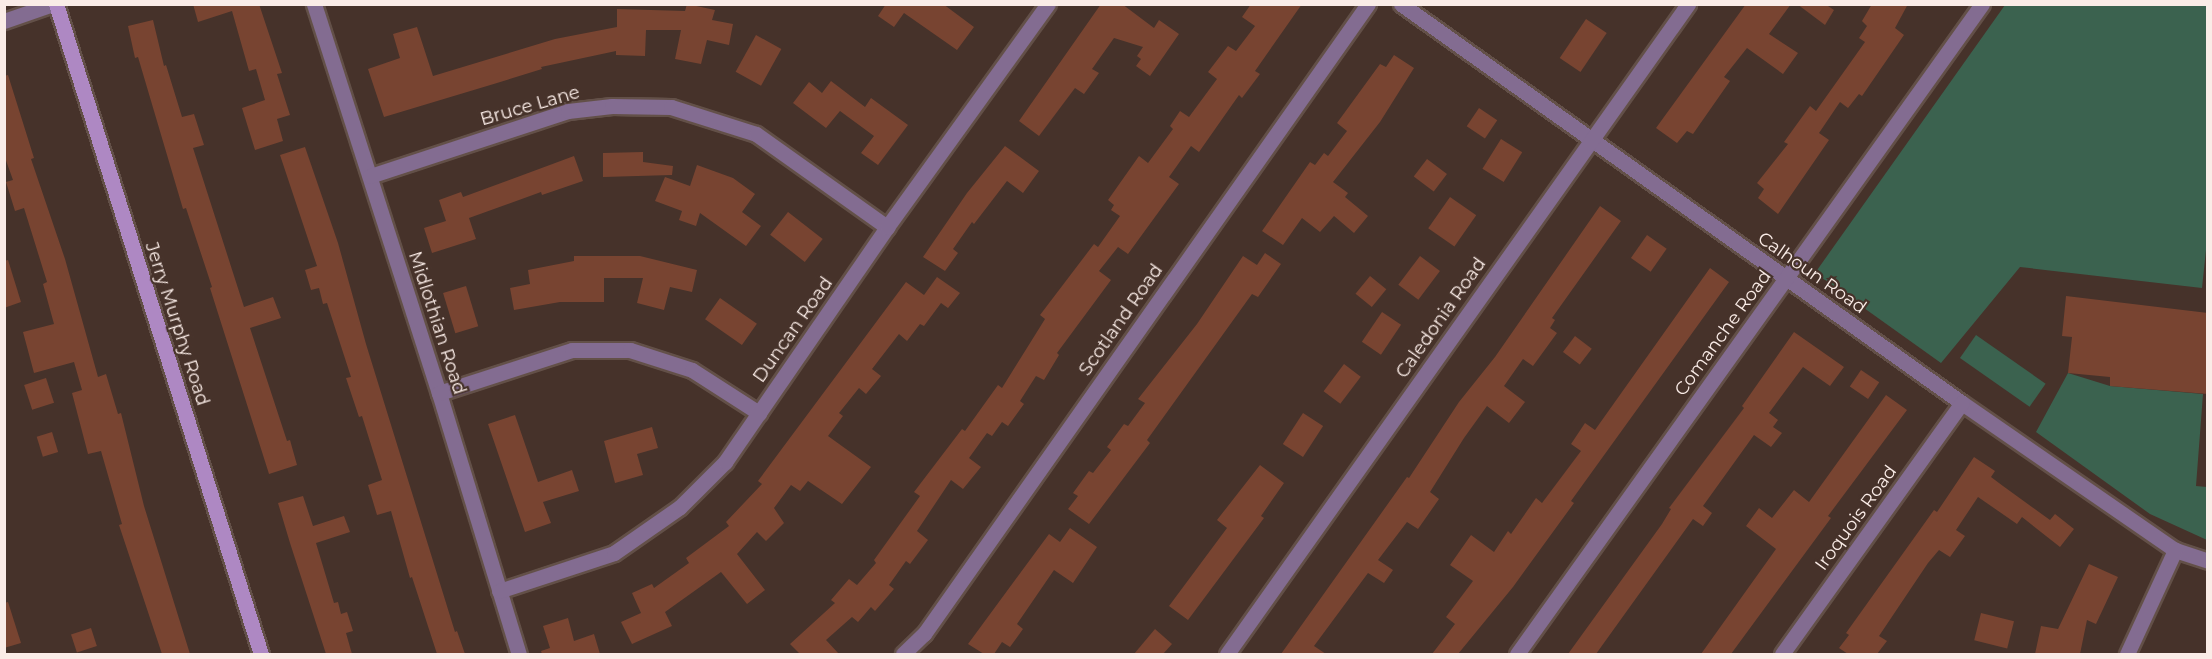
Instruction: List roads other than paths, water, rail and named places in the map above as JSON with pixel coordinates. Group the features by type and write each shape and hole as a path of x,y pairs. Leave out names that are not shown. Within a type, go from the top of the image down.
{"street":[{"path":"4,21 54,4"},
{"name":"Jerry Murphy Road","path":"54,4 261,654"},
{"name":"Midlothian Road","path":"314,4 439,393 519,654"},
{"name":"Scotland Road","path":"903,654 931,624 1368,4"},
{"name":"Calhoun Road","path":"1401,4 1590,141 1962,404 2175,550 2208,561"},
{"name":"Caledonia Road","path":"1227,654 1688,4"},
{"name":"Comanche Road","path":"1517,654 1982,4"},
{"name":"Duncan Road","path":"499,591 614,553 680,507 725,462 1041,7"},
{"name":"Bruce Lane","path":"370,176 568,111 612,106 671,107 756,134 887,227"},
{"path":"439,393 572,350 630,350 692,369 759,413"},
{"name":"Iroquois Road","path":"1782,654 1962,404"},
{"path":"2127,654 2175,550"}]}
